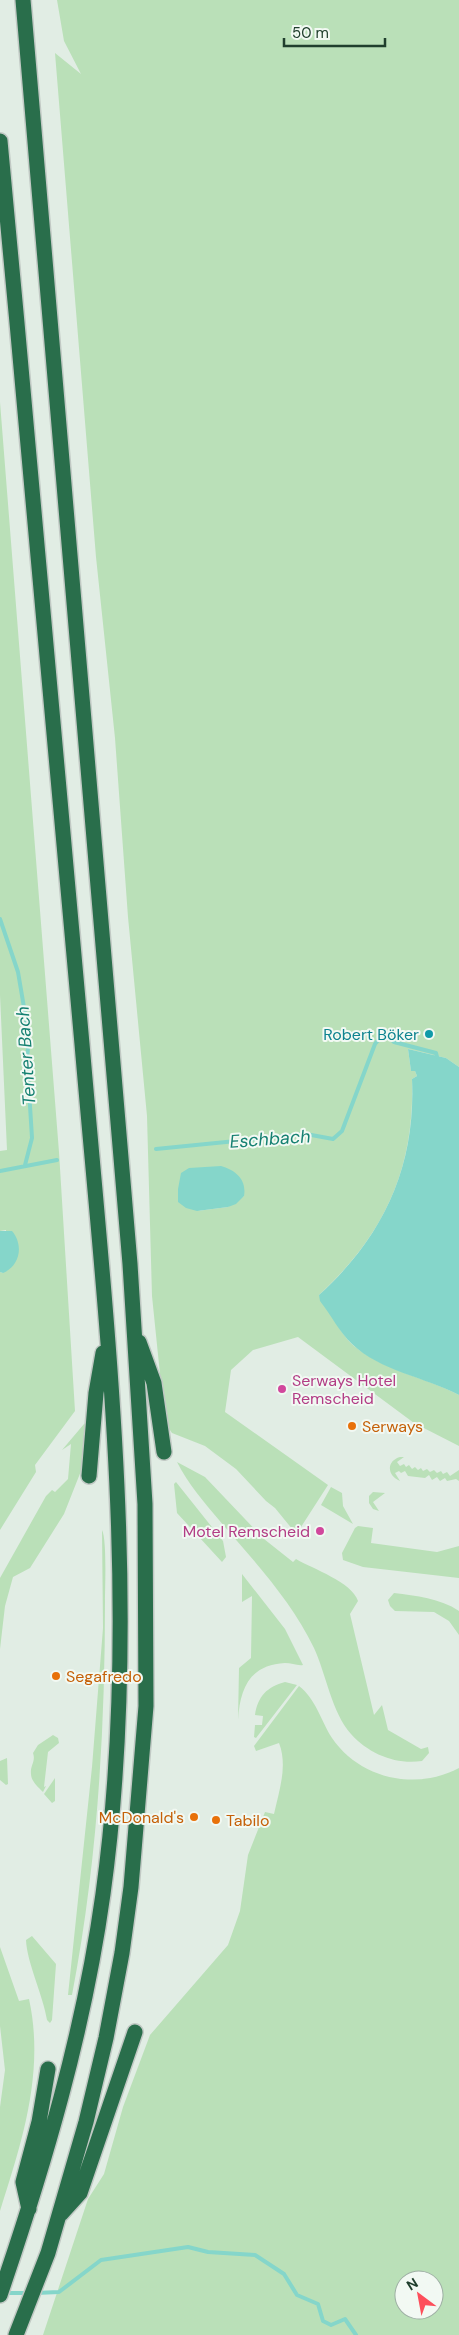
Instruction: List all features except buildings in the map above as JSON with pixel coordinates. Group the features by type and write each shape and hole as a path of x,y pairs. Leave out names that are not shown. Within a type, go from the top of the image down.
{"highway":[{"path":"16,2335 48,2253 86,2122 108,2029 122,1953 140,1798 146,1706 145,1504 130,1264 23,0"},
{"path":"0,141 70,893 107,1332 118,1507 119,1612 119,1703 103,1896 78,2035 58,2114 29,2210 0,2295"},
{"path":"133,1325 154,1384 164,1452"},
{"path":"89,1476 96,1393 107,1332"},
{"path":"58,2217 80,2193 135,2032"},
{"path":"29,2210 23,2182 39,2122 48,2070"}],"green space":[{"path":"57,0 459,0 459,1067 446,1058 408,1049 411,1071 415,1071 417,1076 412,1079 412,1112 408,1142 401,1171 391,1198 378,1224 342,1272 319,1295 349,1341 366,1355 392,1368 459,1395 459,1446 414,1423 298,1337 253,1350 231,1370 225,1412 328,1485 301,1527 293,1530 275,1508 236,1469 205,1446 172,1433 165,1423 152,1296 147,1116 128,917 115,738 96,557 55,53 81,74 64,41","holes":["244,1196 228,1207 197,1211"]},
{"path":"0,402 59,1152 75,1411 35,1465 36,1472 0,1530 0,1272 3,1273 6,1230 0,1231 0,1151 7,1150 0,995"},
{"path":"88,1423 81,1471 64,1514 30,1568 13,1577 5,1606 0,1649 0,1578 46,1496 52,1490 55,1492 68,1479 71,1444 62,1450 84,1424"},
{"path":"404,1457 397,1462 400,1466 404,1464 406,1467 409,1465 412,1469 415,1467 418,1470 421,1468 423,1471 427,1469 430,1472 434,1470 437,1473 441,1471 443,1474 447,1472 450,1476 459,1470 459,1481 456,1479 447,1481 445,1478 440,1481 437,1477 432,1480 429,1475 425,1478 408,1476 405,1471 401,1473 399,1471 395,1473 400,1481 393,1476 390,1465 395,1459"},
{"path":"177,1462 205,1477 264,1539 293,1562 296,1559 331,1577 354,1594 358,1601 350,1614 374,1715 382,1705 388,1730 421,1749 428,1747 429,1753 422,1761 402,1761 384,1757 366,1747 351,1734 344,1725 334,1704 318,1658 305,1630 271,1581 196,1492"},
{"path":"176,1482 223,1541 226,1557 222,1562 177,1513 174,1484"},
{"path":"331,1487 342,1493 343,1506 353,1524 321,1505"},
{"path":"373,1492 385,1493 373,1502 379,1511 373,1509 369,1503 369,1496"},
{"path":"358,1526 373,1528 371,1543 437,1552 459,1546 459,1578 363,1567 343,1560 342,1553 355,1528"},
{"path":"102,1530 105,1553 105,1651 98,1799 81,1946 72,1995 68,1995 92,1767 103,1628"},
{"path":"242,1574 285,1629 303,1665 285,1663 273,1665 263,1668 255,1674 244,1689 238,1720 239,1668 251,1658 252,1596 242,1602"},
{"path":"394,1593 436,1600 459,1611 459,1635 449,1621 434,1612 395,1611 390,1606 388,1600"},
{"path":"285,1682 297,1685 256,1738 254,1737 255,1725 262,1725 263,1716 255,1715 258,1703 264,1693"},
{"path":"299,1686 310,1697 332,1738 344,1752 373,1772 390,1777 425,1779 459,1768 459,2335 43,2335 88,2199 104,2174 123,2107 150,2035 228,1945 240,1911 248,1855 265,1812 274,1814 282,1778 283,1761 279,1743 256,1751 254,1746"},
{"path":"53,1735 58,1738 59,1743 48,1752 44,1787 46,1786 43,1792 31,1777 33,1753 38,1745"},
{"path":"7,1758 8,1784 6,1785 0,1780 0,1761"},
{"path":"55,1778 55,1801 52,1803 44,1794"},
{"path":"32,1936 56,1964 52,2020 50,2023 47,2020 27,1949 26,1940"},
{"path":"0,1947 19,2001 29,1999 34,2053 33,2080 29,2106 16,2159 0,2211 0,2107 5,2070 0,2026"}],"water":[{"path":"408,1049 446,1058 459,1067 459,1395 389,1367 363,1353 343,1335 320,1301 319,1295 342,1273 378,1224 391,1198 401,1171 408,1142 412,1111 412,1079 417,1076 415,1071 411,1071"},
{"path":"221,1166 239,1176 244,1185 244,1196 236,1204 228,1207 197,1211 186,1208 178,1202 181,1173 189,1168"},
{"path":"0,1231 12,1231 18,1242 19,1249 13,1265 3,1273 0,1272"}],"waterway":[{"name":"Tenter Bach","path":"0,919 18,972 29,1037 27,1058 32,1138 25,1165"},
{"name":"Eschbach","path":"156,1149 306,1134 333,1139 342,1131 375,1044 380,1038 390,1038 394,1042 436,1053 437,1057"},
{"name":"Eschbach","path":"0,1171 57,1160"},
{"path":"36,2293 59,2292 101,2260 188,2247 208,2252 255,2255 284,2274 297,2295 318,2304 323,2321 331,2325 345,2319 356,2335"},
{"path":"3,2293 29,2293"}],"place":[{"name":"Robert Böker","path":"429,1034"},
{"name":"Serways Hotel Remscheid","path":"282,1389"},
{"name":"Serways","path":"352,1426"},
{"name":"Motel Remscheid","path":"320,1531"},
{"name":"Segafredo","path":"56,1676"},
{"name":"McDonald's","path":"194,1817"},
{"name":"Tabilo","path":"216,1820"}]}
